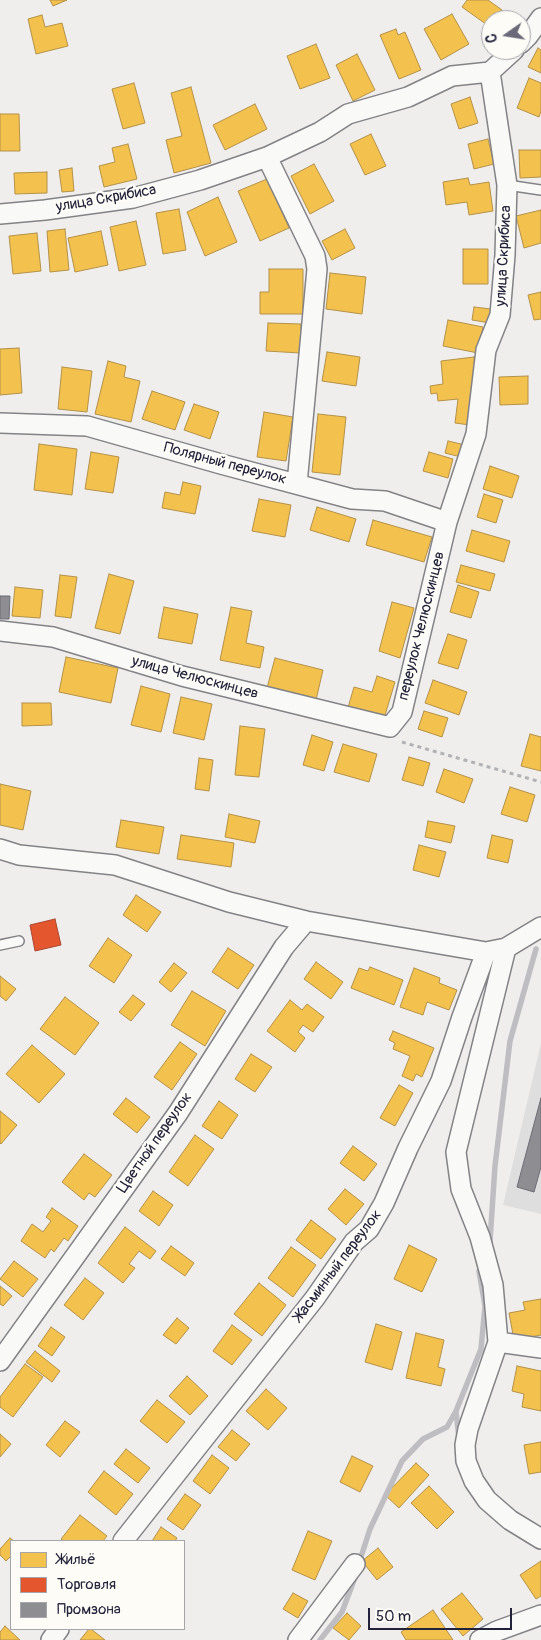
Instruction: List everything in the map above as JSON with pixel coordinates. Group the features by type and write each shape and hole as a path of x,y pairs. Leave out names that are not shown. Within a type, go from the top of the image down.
{"street":[{"path":"531,32 541,18"},
{"path":"490,72 503,60"},
{"name":"улица Скрибиса","path":"0,214 133,198 200,180 267,157 320,132 348,114 408,97 452,76 490,72 507,185 505,255 500,315 486,350 476,434 447,522"},
{"path":"267,157 316,256 317,269 297,484"},
{"name":"Полярный переулок","path":"0,423 87,426 352,499 385,501 447,522"},
{"name":"переулок Челюскинцев","path":"394,734 402,712 447,522"},
{"name":"улица Челюскинцев","path":"0,631 53,638 182,676 394,734"},
{"path":"0,849 19,855 115,865 229,902 306,921 486,952 506,948 541,927"},
{"name":"Цветной переулок","path":"0,1361 178,1113 284,947 306,921"},
{"path":"506,948 456,1152 461,1189 480,1236 493,1284 498,1342 468,1429 465,1446 466,1461 474,1481 487,1500 510,1520 541,1539"},
{"name":"Жасминный переулок","path":"124,1540 315,1298 354,1242 369,1228 384,1203 408,1148 442,1081 462,1017 486,952"},
{"path":"498,1342 541,1348"},
{"path":"298,1640 355,1564"},
{"path":"480,1640 541,1614"}],"lane":[{"path":"507,185 541,190"},
{"path":"0,945 19,941"}],"path":[{"path":"394,734 541,782"}],"shaded area":[{"path":"541,1043 541,1214 503,1205"}],"building: Жильё":[{"path":"50,0 67,0 53,6"},
{"path":"467,0 488,0 502,10 481,10 481,21 462,7"},
{"path":"452,14 469,44 441,60 424,29"},
{"path":"42,15 45,27 62,23 68,46 36,54 28,19"},
{"path":"396,29 398,35 405,32 421,70 399,79 380,35"},
{"path":"316,44 330,78 300,89 287,56"},
{"path":"538,48 541,50 541,73 528,67"},
{"path":"357,54 375,90 353,101 336,65"},
{"path":"529,78 541,83 541,111 539,117 517,108"},
{"path":"134,83 145,123 123,129 112,89"},
{"path":"191,87 211,163 174,173 166,140 182,136 171,93"},
{"path":"470,97 478,123 459,129 451,104"},
{"path":"255,104 267,129 225,150 213,125"},
{"path":"0,114 19,114 20,151 0,151"},
{"path":"371,134 386,166 365,175 350,144"},
{"path":"488,139 494,164 474,169 468,144"},
{"path":"128,144 137,179 104,187 99,166 115,162 112,148"},
{"path":"519,150 541,150 541,177 520,178"},
{"path":"314,164 334,201 310,214 291,176"},
{"path":"72,168 74,191 62,192 59,170"},
{"path":"47,172 47,193 15,194 14,173"},
{"path":"468,178 470,185 489,182 493,211 469,215 467,202 446,205 443,182"},
{"path":"267,179 289,228 260,241 238,191"},
{"path":"218,197 237,242 205,256 187,212"},
{"path":"179,209 186,250 163,254 156,213"},
{"path":"541,210 541,243 524,248 516,216"},
{"path":"136,221 146,265 119,271 110,227"},
{"path":"65,229 69,270 50,272 47,231"},
{"path":"345,229 355,248 332,260 322,241"},
{"path":"101,231 108,265 75,272 68,238"},
{"path":"37,233 41,271 13,274 9,236"},
{"path":"463,249 488,249 488,284 463,284"},
{"path":"269,269 303,269 303,314 260,314 260,292 269,292"},
{"path":"330,273 366,277 362,314 326,309"},
{"path":"541,292 541,319 534,320 528,295"},
{"path":"474,307 491,309 490,323 472,320"},
{"path":"448,320 483,327 478,353 443,346"},
{"path":"268,323 301,324 300,353 266,351"},
{"path":"19,348 22,393 0,395 0,349"},
{"path":"327,352 360,357 356,386 322,381"},
{"path":"474,357 477,378 470,425 455,423 458,399 438,401 437,393 431,394 430,386 443,384 441,361"},
{"path":"108,361 126,366 124,377 140,381 131,422 95,414"},
{"path":"62,367 92,371 87,412 58,409"},
{"path":"528,376 528,404 500,405 499,377"},
{"path":"152,391 185,402 175,430 142,419"},
{"path":"194,404 219,412 210,439 184,430"},
{"path":"264,412 293,417 286,461 257,457"},
{"path":"318,414 346,417 340,475 312,472"},
{"path":"448,441 465,445 461,457 445,453"},
{"path":"39,444 77,449 72,495 34,490"},
{"path":"91,452 119,457 113,493 85,489"},
{"path":"429,452 453,459 448,478 423,471"},
{"path":"490,466 519,476 512,498 483,489"},
{"path":"183,482 201,486 195,514 162,508 165,492 180,495"},
{"path":"484,494 503,500 496,523 477,517"},
{"path":"259,499 291,505 285,537 252,531"},
{"path":"317,507 356,519 349,542 310,530"},
{"path":"373,520 432,537 424,562 366,545"},
{"path":"472,530 510,541 504,562 466,551"},
{"path":"461,565 495,574 490,591 456,582"},
{"path":"109,574 134,581 120,634 95,628"},
{"path":"60,575 77,577 71,618 55,616"},
{"path":"458,585 479,592 471,618 450,612"},
{"path":"15,587 43,590 40,618 12,616"},
{"path":"392,602 414,608 400,658 379,651"},
{"path":"164,607 198,614 192,644 158,638"},
{"path":"231,607 252,611 246,643 264,647 260,668 220,660"},
{"path":"448,634 467,640 458,669 438,663"},
{"path":"66,657 118,668 111,703 59,692"},
{"path":"275,658 323,670 316,700 267,688"},
{"path":"377,676 395,682 383,722 347,711 354,687 372,692"},
{"path":"433,680 467,692 459,715 425,703"},
{"path":"141,686 170,694 161,732 131,725"},
{"path":"181,697 212,704 204,740 173,733"},
{"path":"22,703 51,703 52,725 22,726"},
{"path":"424,711 448,718 442,737 418,729"},
{"path":"240,726 265,729 259,777 235,775"},
{"path":"530,734 541,737 541,771 521,766"},
{"path":"312,735 333,742 324,771 303,765"},
{"path":"343,744 377,754 369,782 334,772"},
{"path":"409,757 430,763 423,786 402,780"},
{"path":"199,758 213,760 209,791 195,789"},
{"path":"444,769 473,779 464,803 436,792"},
{"path":"0,784 31,791 23,830 0,825"},
{"path":"510,787 535,795 527,822 501,814"},
{"path":"229,814 260,821 255,843 225,837"},
{"path":"121,820 164,827 159,854 116,847"},
{"path":"428,821 455,826 451,843 425,837"},
{"path":"181,835 234,843 231,867 177,859"},
{"path":"492,835 513,840 508,863 487,858"},
{"path":"419,845 446,852 439,877 413,870"},
{"path":"136,895 161,912 147,932 123,915"},
{"path":"108,938 132,955 114,983 89,966"},
{"path":"228,948 254,965 238,989 212,972"},
{"path":"316,962 343,982 331,999 304,979"},
{"path":"174,963 187,973 171,992 159,982"},
{"path":"370,967 403,980 394,1005 351,988 359,968 368,971"},
{"path":"414,968 440,978 439,983 457,990 449,1010 427,1002 423,1015 400,1007"},
{"path":"0,976 16,989 6,1001 0,996"},
{"path":"192,991 226,1011 205,1046 171,1025"},
{"path":"133,995 145,1004 131,1021 119,1012"},
{"path":"65,997 99,1023 75,1055 40,1029"},
{"path":"290,1000 302,1010 307,1004 324,1017 313,1032 303,1025 298,1032 305,1038 295,1052 267,1031"},
{"path":"393,1031 434,1048 422,1077 416,1074 413,1081 402,1076 410,1056 393,1049 395,1043 389,1040"},
{"path":"180,1042 197,1054 172,1090 154,1077"},
{"path":"32,1045 65,1074 39,1103 6,1074"},
{"path":"251,1054 272,1067 255,1092 235,1079"},
{"path":"399,1085 413,1093 395,1126 380,1118"},
{"path":"126,1098 150,1117 137,1133 113,1114"},
{"path":"219,1101 238,1115 222,1139 202,1126"},
{"path":"0,1111 17,1125 1,1144 0,1143"},
{"path":"195,1135 214,1149 188,1186 169,1172"},
{"path":"353,1146 377,1164 364,1181 340,1163"},
{"path":"84,1154 112,1175 95,1197 89,1193 84,1200 62,1182"},
{"path":"345,1189 364,1204 346,1225 328,1209"},
{"path":"153,1191 173,1205 159,1226 139,1211"},
{"path":"52,1208 78,1226 68,1241 64,1238 54,1252 51,1249 45,1258 21,1241 32,1224 43,1232 51,1221 46,1217"},
{"path":"311,1220 336,1239 321,1259 296,1240"},
{"path":"125,1227 156,1251 150,1259 139,1251 129,1264 135,1268 123,1283 98,1263"},
{"path":"409,1245 437,1259 422,1292 394,1279"},
{"path":"171,1246 194,1263 185,1276 161,1259"},
{"path":"291,1247 316,1265 293,1297 268,1278"},
{"path":"14,1261 38,1279 23,1297 0,1279"},
{"path":"85,1278 104,1293 83,1320 64,1305"},
{"path":"259,1283 286,1305 262,1336 234,1314"},
{"path":"0,1286 12,1296 3,1306 0,1304"},
{"path":"541,1299 541,1335 514,1340 509,1313 525,1310 523,1302"},
{"path":"177,1318 189,1328 176,1344 163,1335"},
{"path":"376,1324 402,1332 392,1370 365,1362"},
{"path":"232,1325 252,1340 232,1365 213,1351"},
{"path":"51,1327 65,1337 52,1356 38,1346"},
{"path":"416,1333 444,1340 438,1367 445,1369 441,1386 406,1378"},
{"path":"35,1351 60,1371 52,1382 26,1362"},
{"path":"25,1364 43,1377 13,1417 0,1407 0,1397"},
{"path":"517,1366 541,1371 541,1411 522,1407 524,1394 512,1391"},
{"path":"187,1376 208,1396 190,1415 169,1396"},
{"path":"266,1389 287,1408 268,1430 246,1411"},
{"path":"157,1400 185,1422 167,1443 140,1421"},
{"path":"65,1421 80,1432 60,1457 46,1445"},
{"path":"232,1430 250,1444 236,1461 218,1447"},
{"path":"0,1434 11,1444 0,1457"},
{"path":"541,1442 541,1472 529,1474 524,1445"},
{"path":"126,1449 150,1468 138,1483 114,1464"},
{"path":"212,1455 229,1468 210,1494 193,1481"},
{"path":"352,1456 373,1466 360,1492 340,1482"},
{"path":"416,1463 429,1475 399,1508 385,1495"},
{"path":"104,1471 133,1494 116,1515 88,1492"},
{"path":"429,1486 454,1512 437,1529 411,1503"},
{"path":"185,1494 201,1505 183,1530 167,1519"},
{"path":"80,1515 107,1536 104,1540 61,1539"},
{"path":"161,1527 177,1538 176,1540 153,1540"},
{"path":"308,1531 332,1541 315,1580 292,1570"},
{"path":"10,1538 13,1540 10,1540 10,1557 6,1561 0,1555 0,1549"},
{"path":"378,1548 393,1567 377,1580 362,1561"},
{"path":"541,1561 541,1596 536,1599 520,1575"},
{"path":"293,1593 308,1601 298,1618 283,1609"},
{"path":"462,1593 483,1619 463,1636 441,1609"},
{"path":"433,1610 453,1640 406,1640 401,1632"},
{"path":"347,1613 361,1626 349,1640 333,1628"},
{"path":"5,1626 20,1640 0,1640 0,1632"},
{"path":"88,1630 92,1630 105,1640 80,1640"}],"building: Торговля":[{"path":"55,919 61,945 35,951 30,925"}],"building: Промзона":[{"path":"0,596 10,596 9,619 0,619"},
{"path":"541,1098 541,1167 534,1192 517,1187"}],"waterway":[{"path":"490,1241 495,1166 510,1041 536,949"},
{"path":"359,1563 370,1529 402,1461 423,1439 447,1427 456,1411 481,1349 485,1306 479,1271"},
{"path":"456,1412 459,1438"},
{"path":"320,1640 342,1612 356,1575"}]}
